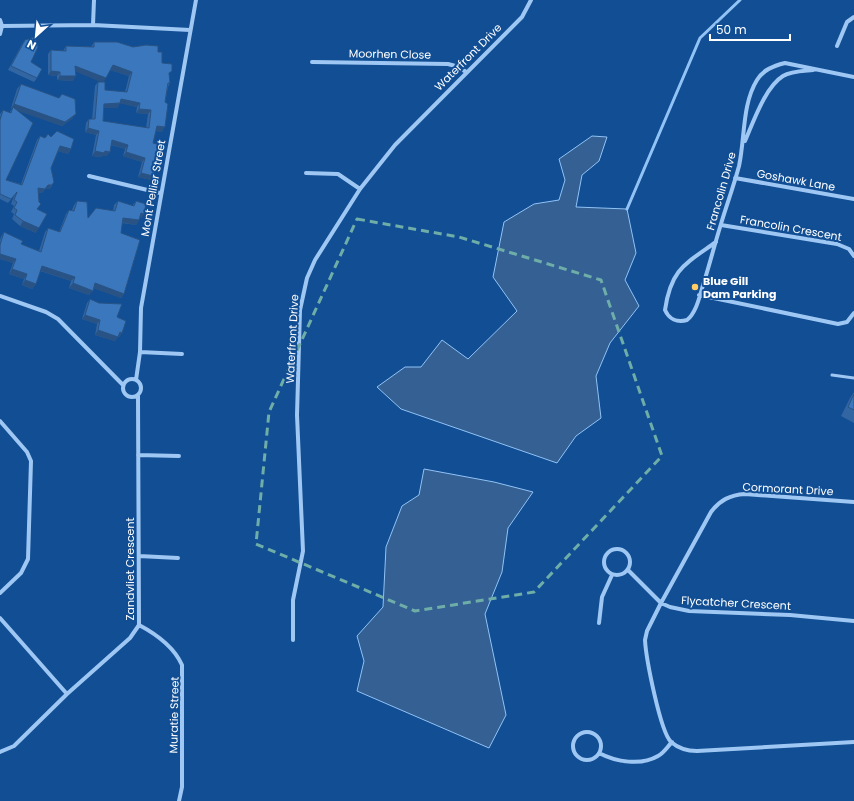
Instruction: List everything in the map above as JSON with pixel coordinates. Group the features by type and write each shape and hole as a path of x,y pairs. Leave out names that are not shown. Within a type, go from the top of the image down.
{"street":[{"path":"93,26 94,0"},
{"name":"Mont Pellier Street","path":"136,380 140,352 141,308 160,193 196,0"},
{"name":"Waterfront Drive","path":"293,640 293,600 296,579 303,551 297,415 302,298 307,278 315,260 360,190 394,145 522,17 530,0"},
{"path":"837,46 847,22 854,17"},
{"path":"0,20 2,26 0,34"},
{"path":"2,26 93,26 190,30"},
{"name":"Moorhen Close","path":"312,62 448,64 459,67 466,72"},
{"name":"Francolin Drive","path":"716,242 687,262 677,272 665,310 666,314 673,320 687,320 693,314 716,242 736,178 750,99 753,88 761,75 775,66 784,63 854,77"},
{"name":"Francolin Drive","path":"743,145 760,108 778,80 788,74 818,70"},
{"path":"306,173 338,174 360,190"},
{"path":"89,176 160,193"},
{"name":"Goshawk Lane","path":"736,178 854,199"},
{"name":"Francolin Crescent","path":"721,225 837,244 849,249 854,256"},
{"path":"699,295 838,324 847,322 854,313"},
{"path":"0,296 46,312 58,319 123,385"},
{"path":"140,352 182,354"},
{"path":"129,379 136,380 142,388 138,396 130,398 126,396 122,389 123,385 129,379"},
{"name":"Zandvliet Crescent","path":"0,752 14,746 67,694 130,638 139,624 138,396"},
{"path":"0,421 27,452 30,461 28,559 21,573 0,593"},
{"path":"138,455 179,456"},
{"name":"Cormorant Drive","path":"661,603 711,512 721,500 733,495 745,494 854,502"},
{"path":"616,548 627,553 630,565 628,570 623,574 612,575 607,572 603,560 606,554 616,548"},
{"path":"139,556 178,558"},
{"path":"628,570 661,603 644,640 662,724 672,742 679,747 692,751 854,742"},
{"path":"599,622 602,597 612,575"},
{"name":"Flycatcher Crescent","path":"661,603 670,608 689,611 790,615 854,621"},
{"path":"0,618 67,694"},
{"name":"Muratie Street","path":"139,624 167,644 175,652 182,665 182,787 179,801"},
{"path":"586,732 598,736 601,748 599,753 589,760 577,755 574,744 576,738 580,734 586,732"},
{"path":"599,753 612,759 643,761 658,756 672,742"}],"lane":[{"path":"832,375 854,378"}],"highlighted area":[{"path":"357,219 459,237 601,280 662,456 534,592 415,611 256,544 269,412"}],"water":[{"path":"592,136 607,137 599,161 582,175 576,207 627,209 636,253 625,280 639,306 610,343 596,376 601,418 576,436 557,463 401,409 377,387 405,367 421,367 442,340 468,359 517,311 493,277 504,222 534,204 559,200 565,180 559,159"},
{"path":"424,469 494,482 533,492 508,528 502,572 485,614 506,715 489,748 357,691 364,661 357,636 383,607 386,547 402,506 419,495"}],"building":[{"path":"35,37 38,47 31,62 42,69 37,78 11,66 25,40"},
{"path":"94,42 117,42 133,47 146,45 158,46 158,52 162,52 162,63 172,64 172,71 169,73 170,83 168,83 165,102 168,104 165,127 157,126 153,143 163,146 158,167 153,176 141,173 145,158 126,152 128,145 112,140 110,152 105,151 104,153 95,151 99,131 88,128 89,119 95,119 98,82 105,82 105,90 127,92 132,72 113,65 106,78 75,66 76,76 60,76 60,72 51,71 51,50 66,51 66,46 94,47","holes":["121,99 140,103 139,109 151,110 149,128 103,121 104,104 120,103"]},
{"path":"21,84 59,98 62,94 75,99 76,114 65,122 14,104"},
{"path":"13,107 33,123 6,180 22,185 40,136 45,138 48,134 51,137 57,131 74,139 71,149 60,146 51,168 54,182 52,185 48,185 45,189 38,188 39,202 41,204 37,209 47,214 39,228 23,221 15,215 17,210 14,208 17,202 14,200 17,192 11,199 0,194 0,120 3,110 11,113"},
{"path":"77,201 87,202 88,218 96,208 115,211 118,201 134,206 136,201 146,204 144,214 141,213 139,220 123,218 121,233 140,240 124,294 95,283 93,291 73,283 75,277 42,266 36,284 25,280 27,274 12,269 16,259 0,254 0,245 4,232 23,241 21,244 41,252 48,228 60,232 69,210 74,211"},
{"path":"90,299 99,303 122,304 117,317 126,321 122,333 120,332 118,337 98,330 100,320 85,315"},
{"path":"854,394 854,410 848,407"}],"waterway":[{"path":"627,209 700,38 740,0"}],"place":[{"name":"Blue Gill Dam Parking","path":"695,287"}]}
